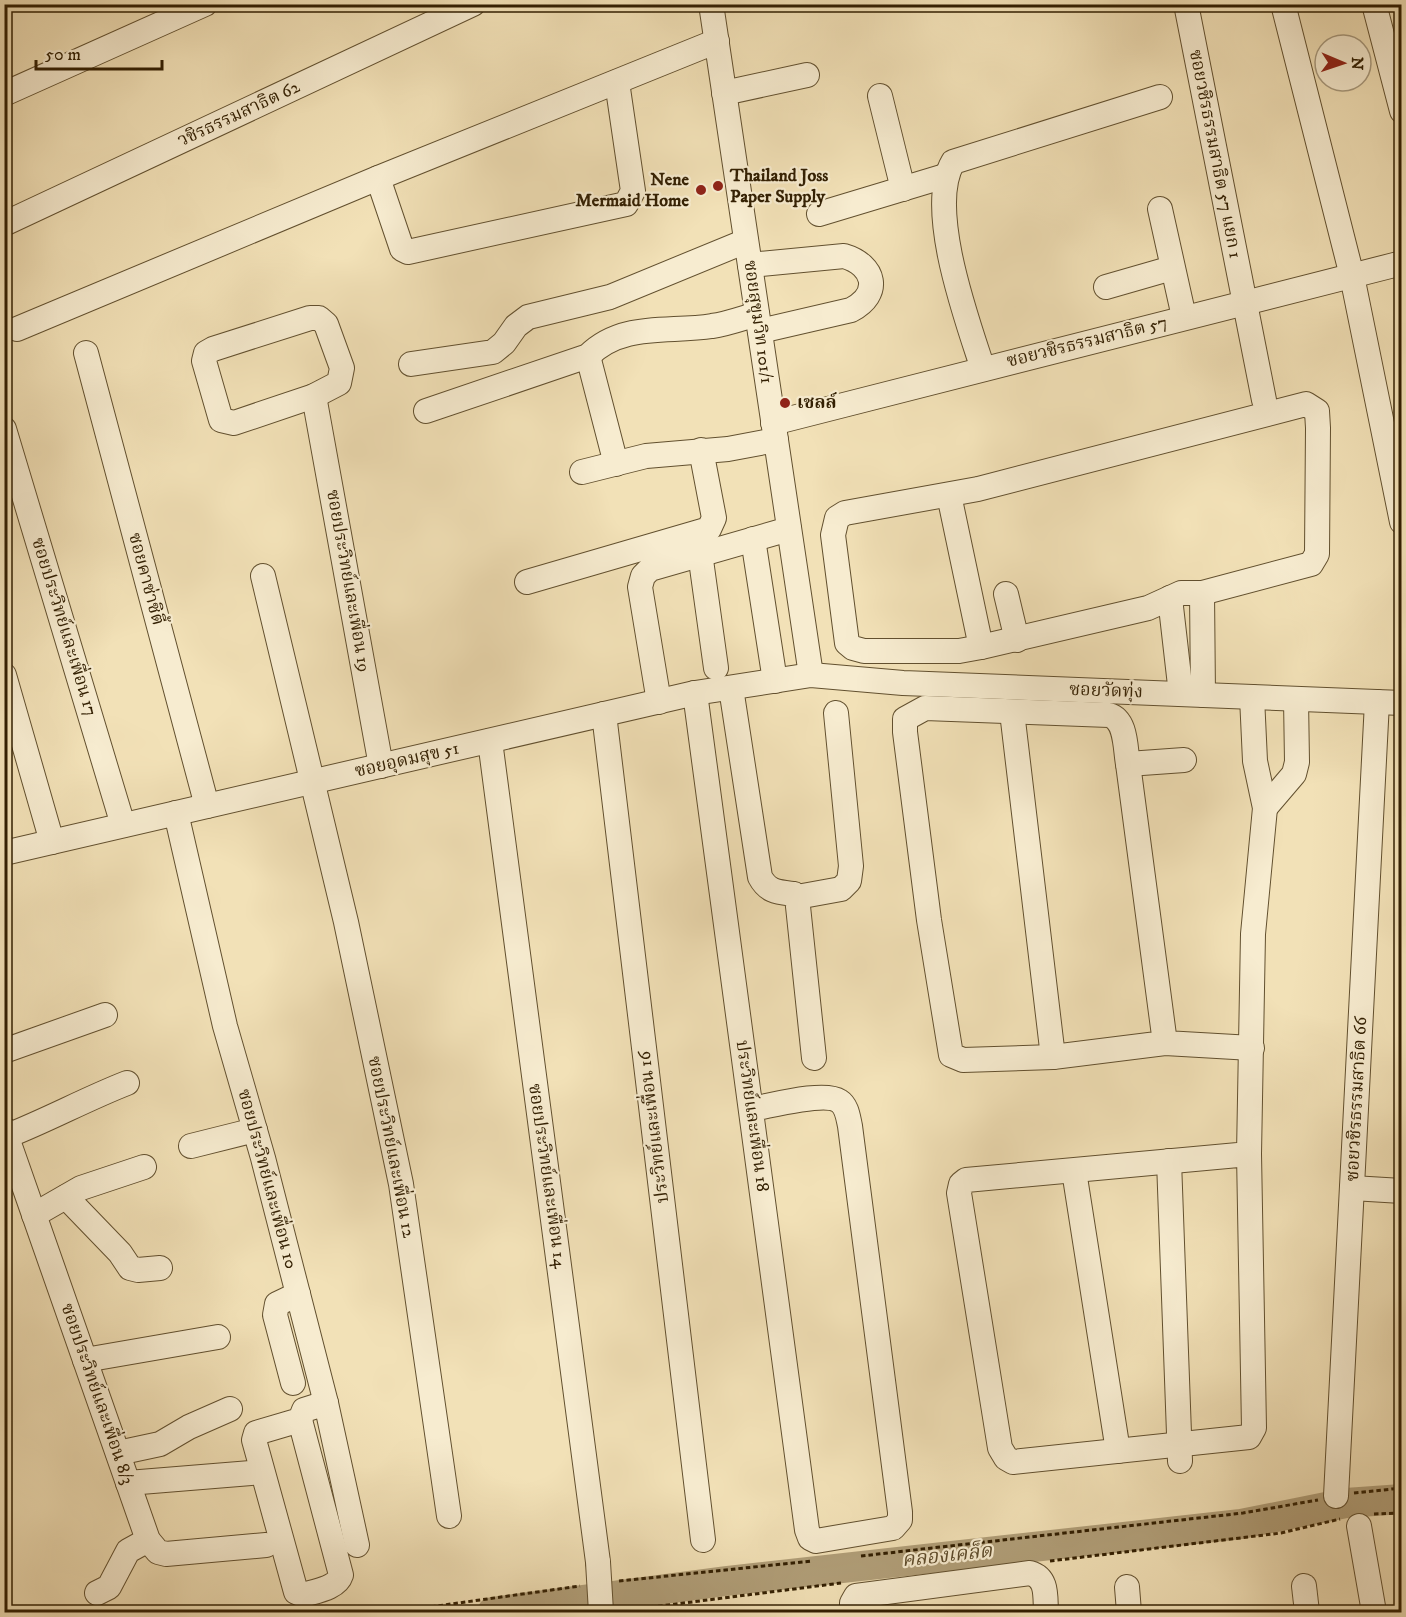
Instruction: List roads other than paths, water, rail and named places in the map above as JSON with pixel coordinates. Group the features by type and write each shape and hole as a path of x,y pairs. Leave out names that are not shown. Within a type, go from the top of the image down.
{"street":[{"path":"4,94 205,4"},
{"name":"วชิรธรรมสาธิต 62","path":"4,224 473,4"},
{"name":"ซอยสุขุมวิท 101/1","path":"711,4 811,675"},
{"name":"ซอยวชิรธรรมสาธิต 57 แยก 1","path":"1186,4 1243,303 1264,400"},
{"path":"1282,4 1352,276 1401,522"},
{"path":"1374,4 1401,111"},
{"path":"16,329 378,178 717,41"},
{"path":"724,93 807,75"},
{"path":"378,178 402,249 408,252 626,204 633,191 617,81"},
{"path":"880,96 903,189"},
{"path":"983,369 965,312 948,244 943,202 945,176 952,162 1160,98"},
{"path":"819,214 945,176"},
{"path":"1160,209 1184,317"},
{"path":"411,364 493,351 504,343 516,326 528,317 610,297 746,241"},
{"path":"426,411 588,356 603,341 637,332 759,323 851,310 863,304 870,293 871,283 867,268 856,259 844,256 750,265"},
{"name":"ซอยวชิรธรรมสาธิต 57","path":"582,472 646,456 728,449 775,431 983,369 1401,263"},
{"path":"1106,287 1172,268"},
{"path":"310,318 319,318 326,324 342,373 335,387 314,396 234,423 225,422 218,416 204,361 205,357 213,349 310,318"},
{"name":"ซอยคาซ่าซิตี้","path":"86,353 207,806"},
{"path":"588,356 616,464"},
{"name":"ซอยประวิทย์และเพื่อน 19","path":"314,396 381,766"},
{"path":"1300,406 1312,406 1317,411 1317,554 1315,560 1304,567 1202,593 1181,593 1148,608 1017,640 959,651 864,651 853,648 847,643 845,634 833,535 837,518 845,513 949,495 1300,406"},
{"name":"ซอยประวิทย์และเพื่อน 17","path":"4,429 123,825"},
{"path":"527,582 709,529 714,518 701,450"},
{"path":"949,495 981,647"},
{"path":"659,702 640,587 643,576 650,569 700,553 789,530"},
{"path":"753,539 775,681"},
{"path":"700,553 716,668"},
{"name":"ซอยประวิทย์และเพื่อน 12","path":"263,576 346,922 400,1184 449,1516"},
{"path":"1192,694 1202,593"},
{"path":"1006,594 1017,640"},
{"path":"1170,598 1192,694"},
{"path":"4,675 52,842"},
{"name":"ซอยอุดมสุข 51","path":"4,853 695,693 811,675"},
{"name":"ซอยวัดทุ่ง","path":"811,675 903,683 1401,703"},
{"path":"731,688 760,877 764,885 774,891 794,894 797,897 841,889 849,881 851,866 836,713"},
{"name":"ประวิทย์และเพื่อน 18","path":"695,693 751,1109 810,1539 816,1541 893,1528 900,1520 850,1126 845,1107 838,1100 825,1096 751,1109"},
{"path":"1249,1154 966,1180 961,1184 959,1193 1000,1448 1006,1458 1013,1462 1118,1451 1180,1453 1249,1437 1254,1428 1249,1154 1253,934 1264,808 1255,761 1252,697"},
{"path":"1264,808 1294,774 1297,762 1296,699"},
{"name":"ซอยวชิรธรรมสาธิต 66","path":"1336,1496 1377,702"},
{"path":"1165,1043 1121,724 1113,716 925,708 905,719 904,732 929,920 951,1055 963,1060 1053,1057 1165,1043 1252,1048"},
{"path":"1012,712 1053,1057"},
{"name":"ประวิทย์และเพื่อน 16","path":"604,714 703,1540"},
{"name":"ซอยประวิทย์และเพื่อน 14","path":"489,741 600,1576 601,1612"},
{"path":"1128,764 1184,760"},
{"name":"ซอยประวิทย์และเพื่อน 10","path":"176,813 225,1026 255,1130 326,1404 357,1545"},
{"path":"797,897 814,1058"},
{"path":"4,1051 105,1014"},
{"path":"6,1133 44,1121 83,1100 127,1083"},
{"path":"191,1146 255,1130"},
{"name":"ซอยประวิทย์และเพื่อน 8/3","path":"6,1133 148,1540"},
{"path":"1169,1161 1180,1453"},
{"path":"34,1215 81,1188 144,1167"},
{"path":"1074,1171 1118,1451"},
{"path":"1352,1188 1401,1191"},
{"path":"66,1197 120,1253 130,1268 138,1270 160,1268"},
{"path":"293,1383 275,1316 277,1304 298,1294"},
{"path":"85,1360 218,1337"},
{"path":"300,1420 256,1433 254,1440 296,1592 303,1595 332,1585 339,1581 341,1575 300,1420 304,1410 326,1404"},
{"path":"118,1453 160,1444 189,1427 230,1409"},
{"path":"128,1483 251,1473"},
{"path":"1359,1526 1374,1612"},
{"path":"97,1593 109,1587 128,1551 148,1540 158,1552 166,1554 266,1545"},
{"path":"852,1612 856,1596 1030,1573 1039,1576 1044,1583 1046,1612"},
{"path":"1304,1586 1306,1612"},
{"path":"1127,1587 1130,1612"}],"waterway":[{"name":"คลองเคล็ด","path":"492,1612 726,1581 1241,1524 1346,1503 1402,1499"}],"place":[{"name":"Thailand Joss Paper Supply","path":"718,186"},
{"name":"Nene Mermaid Home","path":"701,190"},
{"name":"เชลล์","path":"785,403"}]}
